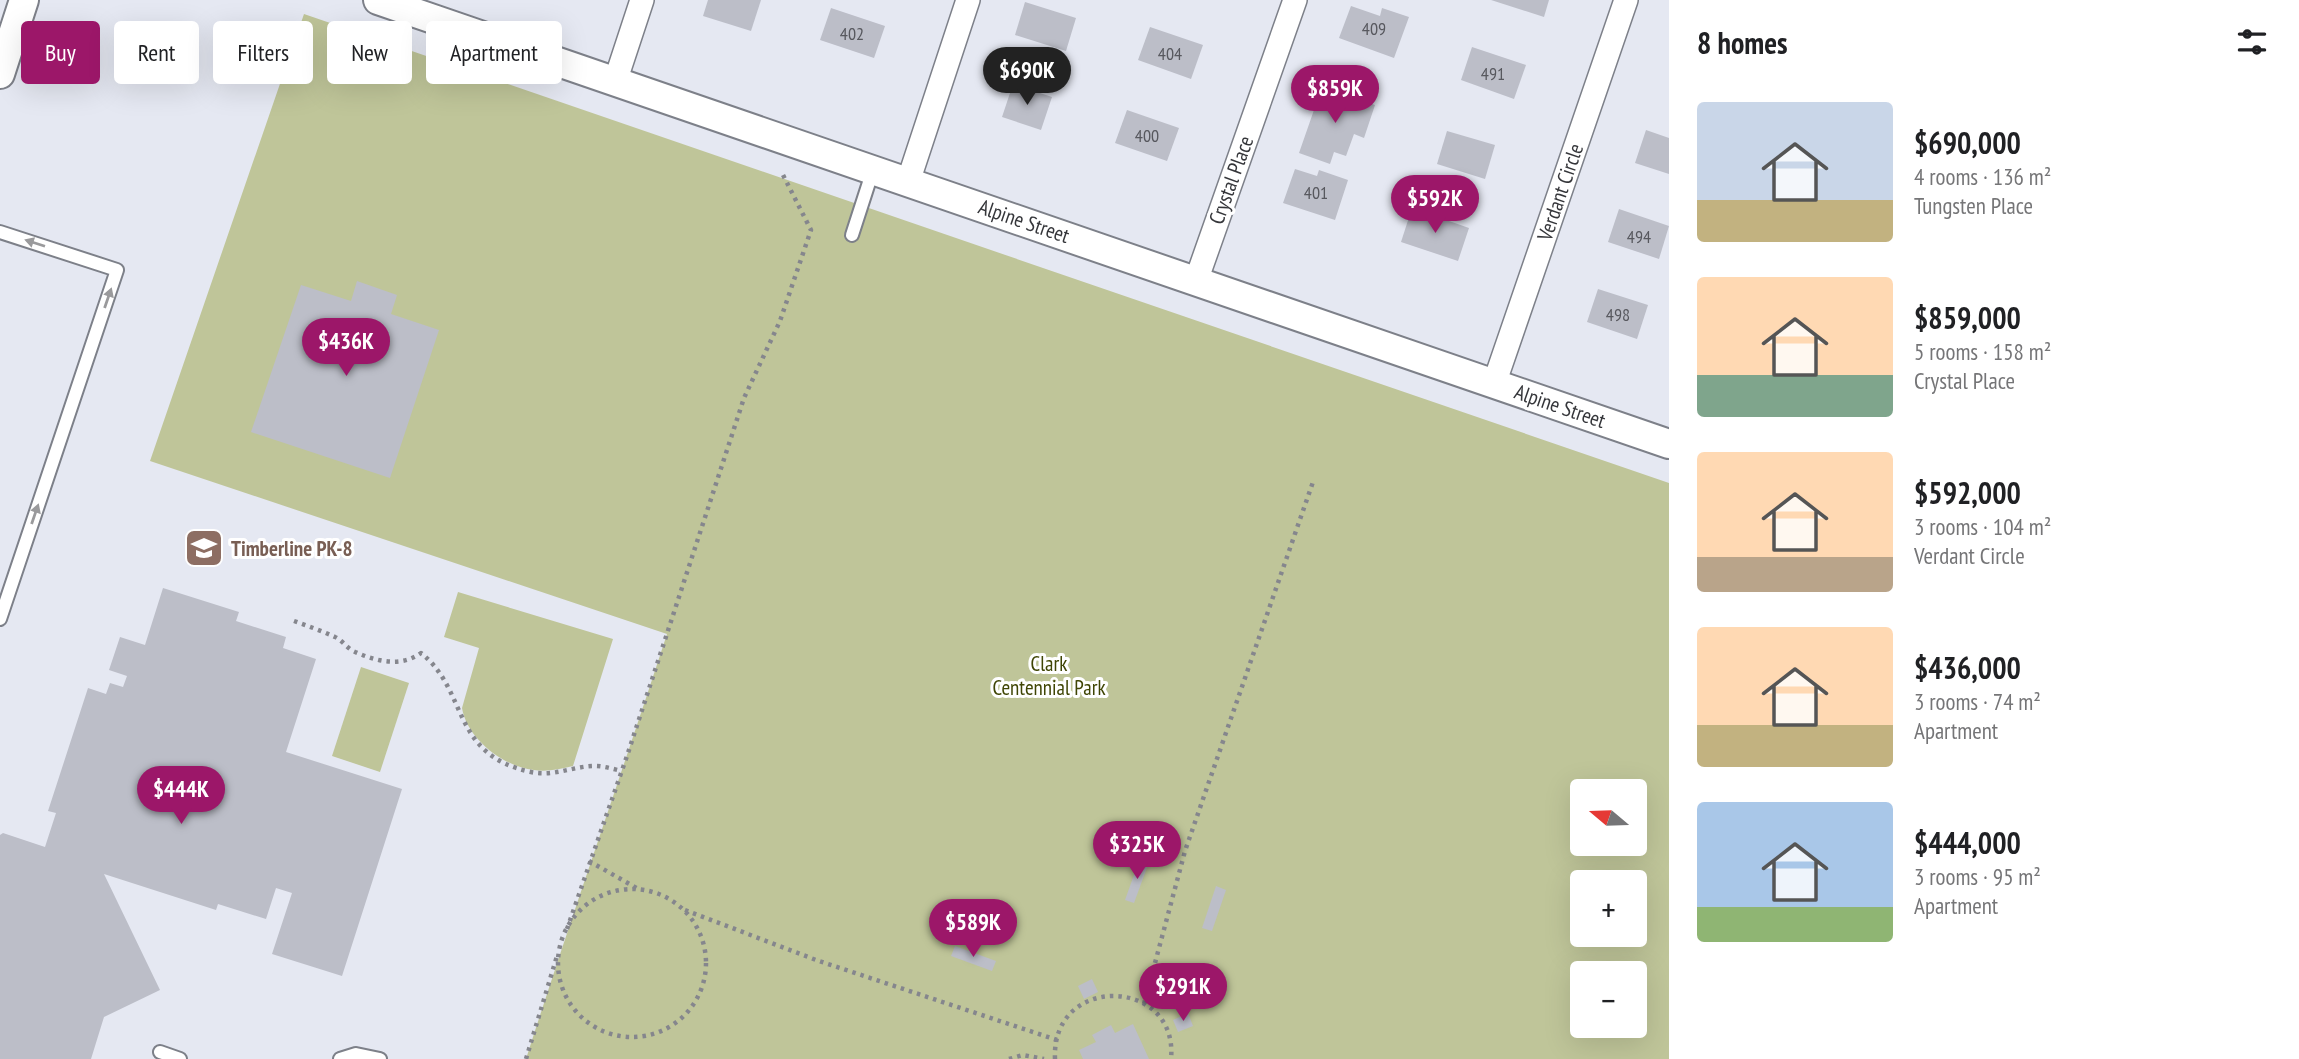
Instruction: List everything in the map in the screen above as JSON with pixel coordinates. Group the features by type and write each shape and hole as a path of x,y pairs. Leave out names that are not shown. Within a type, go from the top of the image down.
{"street":[{"path":"0,74 24,0"},
{"name":"Alpine Street","path":"378,0 1669,444"},
{"path":"615,82 642,0"},
{"path":"908,181 968,0"},
{"name":"Crystal Place","path":"1196,281 1295,0"},
{"name":"Verdant Circle","path":"1494,384 1626,0"}],"lane":[{"path":"852,235 873,170"},
{"path":"0,232 117,270 0,619"},
{"path":"0,574 14,579"},
{"path":"160,1052 180,1059"},
{"path":"340,1059 356,1054 380,1059"}],"path":[{"path":"526,1059 566,929 622,771 744,398 780,321 811,230 783,175"},
{"path":"1144,1004 1185,851 1314,480"},
{"path":"294,621 339,639 351,650 387,662 412,659 421,653 437,668 462,722 477,743 511,766 544,774 593,766 622,771"},
{"path":"589,861 640,890"},
{"path":"566,929 579,911 599,897 622,889 658,893 684,909 816,960 1056,1040"},
{"path":"560,949 559,971 565,993 576,1011 593,1026 613,1034 635,1037 656,1033 686,1013 694,1004 704,982 706,957 702,936 684,909"},
{"path":"1055,1059 1056,1040 1071,1013 1086,1001 1104,995 1123,995 1144,1004 1156,1014 1167,1030 1172,1048 1171,1059"},
{"path":"1009,1059 1023,1055 1044,1059"}],"green space":[{"name":"Clark Centennial Park","path":"304,14 327,22 327,84 412,84 412,51 426,56 426,84 508,84 1669,483 1669,1059 526,1059 667,634 150,461 280,84 313,84 313,21 302,21"},
{"path":"458,592 613,639 573,766 544,771 522,768 489,750 471,730 462,708 479,648 444,637"},
{"path":"361,667 409,683 380,772 332,756"}],"building":[{"path":"708,0 761,0 751,31 703,16"},
{"path":"1491,0 1549,0 1544,17"},
{"path":"1025,2 1076,18 1066,51 1015,35"},
{"path":"1351,6 1380,16 1382,8 1409,17 1394,58 1339,38"},
{"path":"831,8 885,26 874,58 820,40"},
{"path":"1150,27 1203,45 1191,79 1138,60"},
{"path":"1472,47 1526,65 1514,99 1461,80"},
{"path":"1013,84 1052,97 1041,130 1002,117"},
{"path":"1322,87 1375,105 1364,138 1354,134 1346,156 1334,152 1330,164 1299,153"},
{"path":"1127,110 1179,128 1167,161 1115,143"},
{"path":"1646,130 1669,138 1669,174 1635,163"},
{"path":"1447,131 1495,145 1485,179 1437,164"},
{"path":"1295,169 1317,176 1319,170 1348,180 1335,220 1283,203"},
{"path":"1412,208 1469,228 1458,261 1401,242"},
{"path":"1619,209 1669,226 1659,259 1608,242"},
{"path":"357,281 397,295 391,314 439,330 390,478 251,432 301,285 351,301"},
{"path":"1598,289 1648,305 1637,339 1587,322"},
{"path":"163,588 239,612 236,621 286,637 283,648 316,659 286,752 402,789 342,976 272,954 292,893 276,888 266,919 218,904 216,910 104,874 160,990 104,1017 91,1059 0,1059 0,835 3,833 45,847 56,813 48,811 88,688 106,694 110,683 123,687 127,676 109,670 120,637 145,645"},
{"path":"1140,858 1149,862 1134,903 1125,900"},
{"path":"1216,886 1226,890 1212,931 1202,928"},
{"path":"955,946 996,961 992,971 951,956"},
{"path":"1092,979 1098,992 1084,999 1078,986"},
{"path":"1188,1013 1193,1026 1178,1032 1173,1020"},
{"path":"1133,1024 1149,1059 1083,1059 1079,1050 1096,1042 1092,1035 1111,1025 1115,1033"}],"place":[{"name":"Timberline PK-8","path":"204,548"}]}
